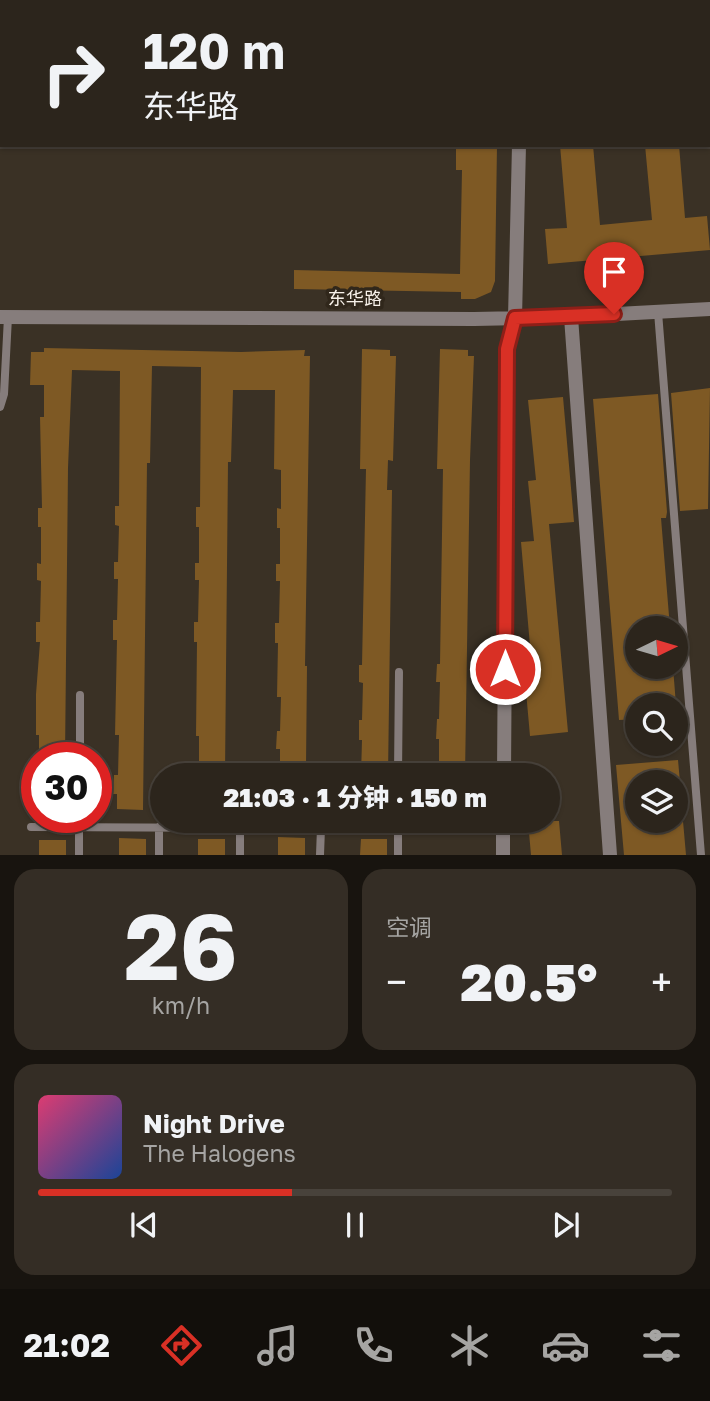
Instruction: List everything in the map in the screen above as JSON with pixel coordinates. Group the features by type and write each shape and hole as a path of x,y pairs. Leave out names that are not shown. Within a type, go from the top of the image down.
{"street":[{"path":"504,763 507,349 515,318 519,147"},
{"name":"东华路","path":"4,317 515,318 710,309"},
{"path":"571,317 610,855"},
{"path":"503,833 503,855"}],"lane":[{"path":"658,312 701,855"},
{"path":"0,407 4,394 4,317"},
{"path":"398,672 398,763"},
{"path":"79,742 80,695"},
{"path":"112,824 150,826"},
{"path":"79,833 79,855"},
{"path":"159,833 159,855"},
{"path":"240,833 240,855"},
{"path":"320,855 321,833"},
{"path":"398,833 398,855"}],"building":[{"path":"456,147 497,147 495,281 491,292 475,299 461,299 461,292 294,289 294,270 460,274 462,170 456,170"},
{"path":"560,147 593,147 600,225 652,220 645,147 679,147 685,218 707,216 710,250 548,264 545,229 567,228"},
{"path":"44,348 241,352 305,350 304,356 310,356 306,763 280,763 280,749 276,749 277,731 280,731 281,697 277,697 278,643 275,643 275,623 279,623 280,581 276,581 276,564 280,564 277,508 281,509 281,470 274,469 275,390 233,390 231,462 228,462 225,763 199,763 199,736 196,736 197,642 194,642 194,622 198,622 199,580 195,580 195,563 199,563 196,507 200,507 201,367 152,366 150,463 147,463 143,810 117,809 117,794 113,794 114,775 118,775 119,735 115,735 117,640 113,640 113,620 117,620 118,579 114,579 114,562 118,562 119,526 115,525 115,506 119,506 120,371 72,370 68,468 65,742 39,742 39,735 36,735 36,694 40,642 36,642 36,622 40,622 41,581 37,580 37,563 41,564 38,508 42,508 40,417 44,417 44,385 30,385 31,352 44,352"},
{"path":"362,349 390,350 390,356 396,356 393,461 388,460 387,490 392,490 388,763 361,763 362,740 359,740 363,683 359,682 359,665 362,665 366,469 360,469"},
{"path":"440,349 468,350 468,356 474,356 465,763 439,763 439,739 436,739 440,682 436,682 437,664 440,664 443,469 437,469"},
{"path":"710,388 708,509 680,511 671,393"},
{"path":"658,394 667,512 666,518 661,518 669,616 625,616 625,679 674,679 675,693 625,693 625,720 619,720 593,399"},
{"path":"563,397 574,522 549,524 568,732 530,736 524,669 532,669 521,542 534,541 528,481 536,480 528,400"},
{"path":"678,760 679,770 625,770 625,833 684,833 686,855 624,855 616,765"},
{"path":"560,832 562,855 531,855 529,833"},
{"path":"278,837 305,838 305,855 278,855"},
{"path":"119,838 146,839 146,855 119,855"},
{"path":"198,839 225,839 225,855 198,855"},
{"path":"361,839 387,839 387,855 360,855"},
{"path":"39,840 66,840 66,855 39,855"}],"route":[{"path":"505,669 507,349 515,318 614,314"}]}
